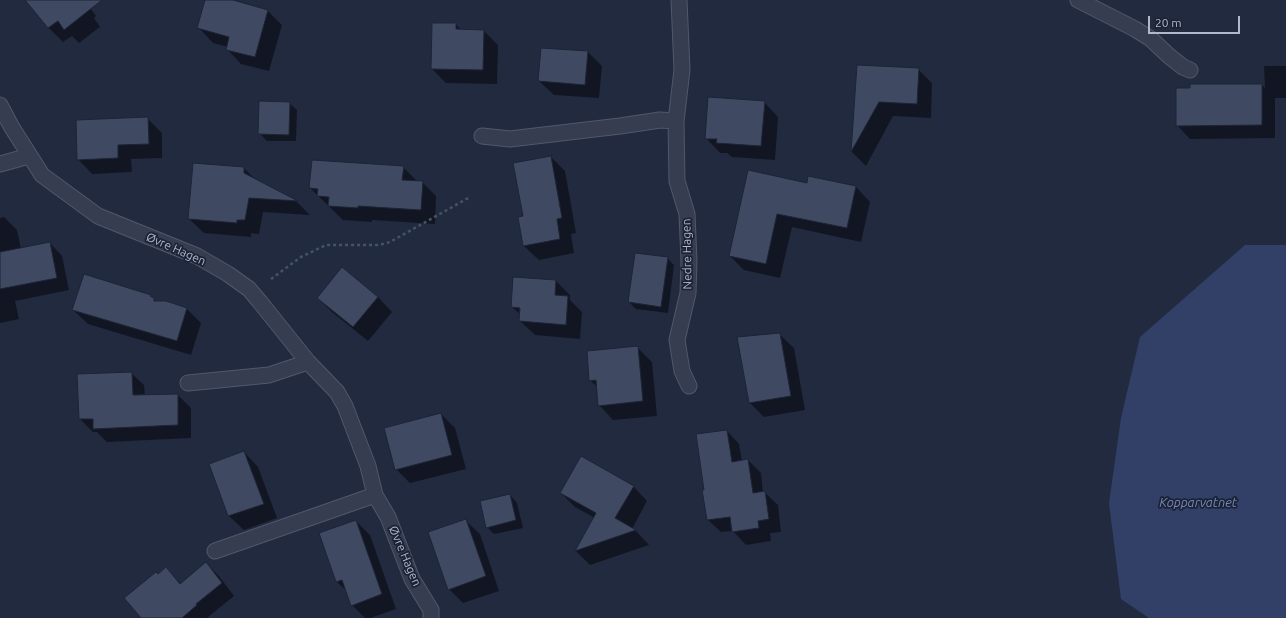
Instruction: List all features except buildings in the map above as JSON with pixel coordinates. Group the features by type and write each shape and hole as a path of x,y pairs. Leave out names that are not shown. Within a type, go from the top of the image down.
{"lane":[{"name":"Nedre Hagen","path":"680,0 682,70 676,121 677,181 687,214 690,261 688,293 677,340 682,371 689,386"},
{"path":"1078,0 1151,39 1169,56 1183,67 1190,70"},
{"name":"Øvre Hagen","path":"0,105 11,126 42,175 98,216 197,256 228,274 252,292 308,362 336,392 345,406 368,466 375,495 388,517 412,579 431,610 432,618"},
{"path":"482,136 510,139 660,120 676,121"},
{"path":"0,164 29,156"},
{"path":"188,383 269,374 308,362"},
{"path":"215,551 375,495"}],"path":[{"path":"252,292 302,257 326,245 379,245 390,242 470,197"}],"water":[{"name":"Kopparvatnet","path":"1245,245 1286,245 1286,618 1149,618 1121,599 1109,503 1121,418 1140,337"}]}
